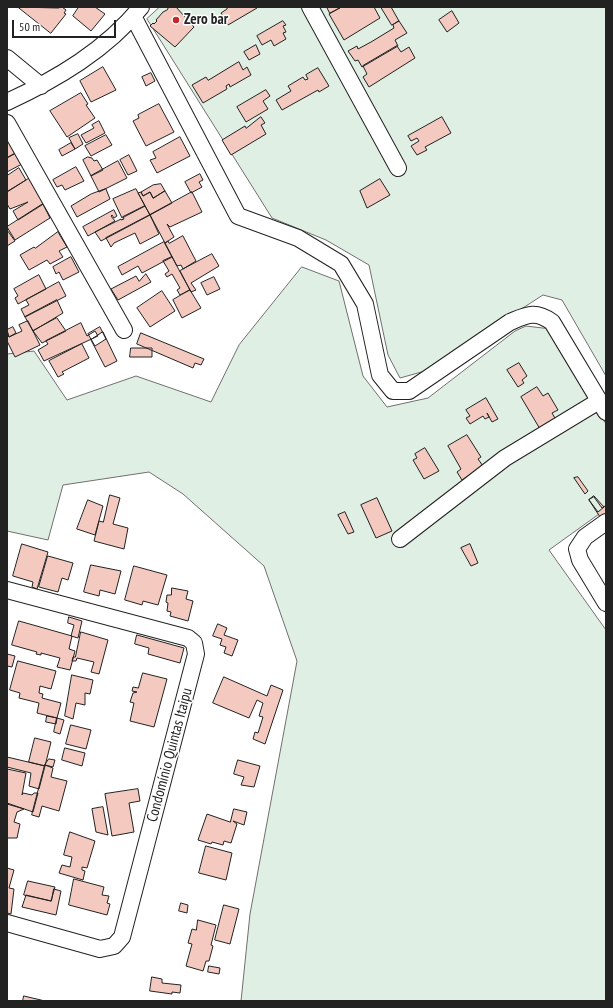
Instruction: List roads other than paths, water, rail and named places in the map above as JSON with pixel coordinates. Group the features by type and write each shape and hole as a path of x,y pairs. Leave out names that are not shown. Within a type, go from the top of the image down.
{"street":[{"path":"310,7 398,168"},
{"path":"7,102 41,86 96,51 137,12 238,216 298,238 341,264 365,304 380,375 393,391 409,391 510,322 527,314 542,315 552,322 603,407 505,458 400,539"},
{"path":"7,58 41,86"},
{"path":"7,123 124,330"},
{"path":"606,522 584,537 577,549 580,560 606,603"},
{"name":"Condomínio Quintas Itaipu","path":"7,590 188,638 194,643 196,654 122,937 114,946 100,949 7,923"}],"place":[{"name":"Zero bar","path":"176,20"}]}
